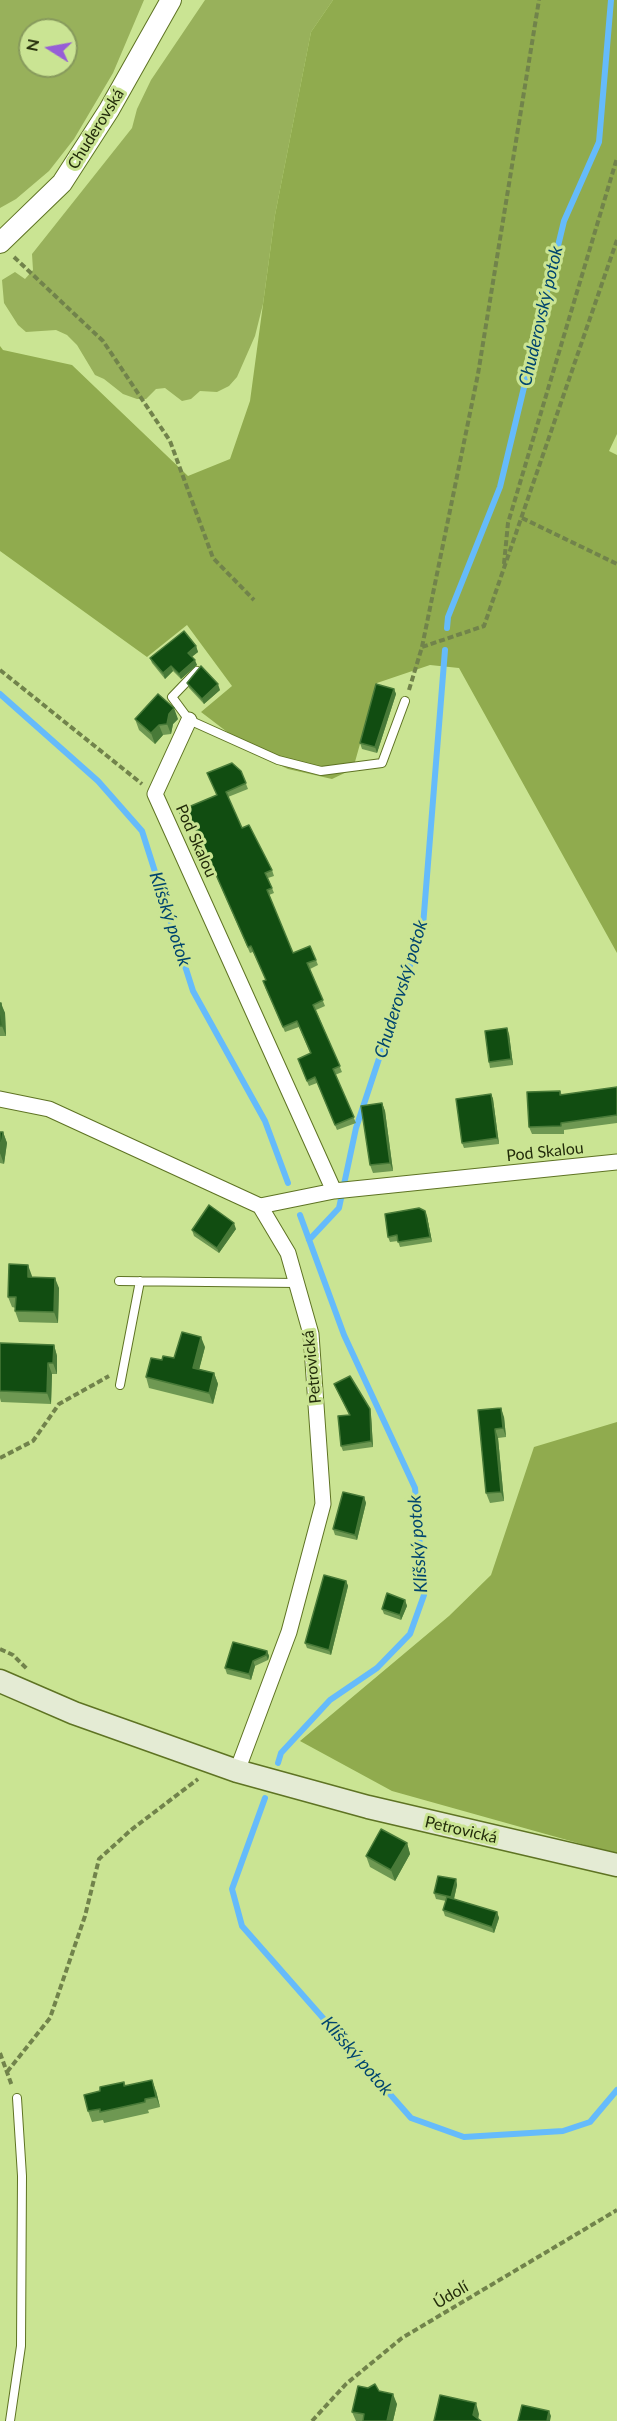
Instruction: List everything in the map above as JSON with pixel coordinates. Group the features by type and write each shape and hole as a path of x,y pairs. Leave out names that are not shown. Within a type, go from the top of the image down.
{"main road":[{"name":"Petrovická","path":"0,1681 74,1713 227,1768 368,1807 617,1865"}],"street":[{"name":"Chuderovská","path":"4,247 62,183 109,110 171,0"},
{"name":"Pod Skalou","path":"189,720 155,795 335,1191"},
{"path":"0,1099 49,1109 260,1206"},
{"name":"Pod Skalou","path":"260,1206 335,1191 617,1162"},
{"name":"Petrovická","path":"227,1768 289,1632 322,1504 311,1334 288,1253 260,1206"}],"lane":[{"path":"197,671 172,697 189,720 278,760 321,771 382,763 405,700"},
{"path":"119,1281 296,1282"},
{"path":"120,1385 140,1281"},
{"path":"10,2421 21,2346 22,2176 17,2098"}],"path":[{"path":"405,700 422,647 478,374 539,0"},
{"path":"502,574 508,523 617,158"},
{"path":"422,647 484,626 617,240"},
{"path":"4,247 103,341 170,441 213,558 254,600"},
{"path":"522,518 617,564"},
{"path":"0,670 155,795"},
{"path":"0,1458 33,1441 59,1404 123,1368"},
{"path":"7,2072 50,2018 85,1916 99,1859 131,1830 227,1768"},
{"path":"0,2053 17,2098"},
{"name":"Údolí","path":"312,2421 346,2384 402,2338 617,2210"}],"green space":[{"path":"0,0 144,0 113,73 74,139 49,171 16,199 0,208"},
{"path":"205,0 333,0 311,32 275,215 263,304 255,336 237,377 229,386 217,392 200,391 191,399 182,401 165,388 156,389 146,399 137,399 123,394 95,375 77,345 67,335 56,330 26,332 18,325 4,303 2,280 15,272 25,279 33,270 32,254 132,128 137,109 151,80"},
{"path":"333,0 617,0 617,434 609,451 617,455 617,953 459,668 430,665 377,683 353,769 332,779 288,769 256,754 201,712 232,686 187,625 147,657 0,551 0,346 3,350 72,365 188,476 230,459 250,401 275,215 311,32"},
{"path":"617,1422 617,1854 392,1791 300,1741 449,1616 491,1575 534,1447"}],"building":[{"path":"184,631 196,646 188,653 195,660 179,674 171,666 163,673 150,658"},
{"path":"201,666 218,684 202,699 187,683"},
{"path":"376,684 394,689 375,747 360,743"},
{"path":"158,694 174,708 169,714 167,724 159,725 151,733 135,719"},
{"path":"232,763 241,771 246,783 226,792 242,828 249,825 272,870 265,873 272,888 267,890 293,953 310,946 316,960 307,963 323,1000 313,1005 340,1066 333,1069 354,1117 335,1125 315,1077 307,1081 298,1059 311,1053 297,1021 283,1027 263,981 266,980 251,946 248,947 194,825 185,827 179,811 217,795 207,773"},
{"path":"1,1003 2,1026 0,1026"},
{"path":"507,1028 511,1059 489,1062 485,1031"},
{"path":"617,1087 617,1115 561,1123 561,1126 529,1127 527,1092 560,1091 560,1095"},
{"path":"491,1094 497,1138 462,1143 456,1099"},
{"path":"382,1103 390,1163 370,1165 361,1106"},
{"path":"0,1132 3,1132 0,1153"},
{"path":"209,1205 234,1223 217,1248 192,1230"},
{"path":"419,1208 425,1211 430,1237 398,1242 397,1235 388,1237 385,1214"},
{"path":"9,1264 28,1265 28,1277 55,1278 54,1312 15,1311 16,1297 8,1297"},
{"path":"182,1332 201,1337 193,1368 214,1373 209,1393 146,1377 151,1358 162,1360 163,1356 174,1358"},
{"path":"0,1343 54,1345 53,1363 48,1363 47,1393 0,1391"},
{"path":"350,1376 370,1409 371,1441 341,1446 338,1416 350,1415 334,1384"},
{"path":"501,1408 503,1428 495,1429 501,1492 486,1493 478,1410"},
{"path":"343,1492 364,1497 355,1535 333,1529"},
{"path":"324,1575 346,1581 329,1650 305,1643"},
{"path":"387,1593 405,1600 400,1615 382,1609"},
{"path":"233,1642 267,1651 266,1655 253,1661 249,1674 225,1668"},
{"path":"381,1829 407,1843 391,1870 366,1856"},
{"path":"438,1876 456,1879 451,1897 434,1893"},
{"path":"447,1897 497,1912 492,1927 443,1910"},
{"path":"152,2080 156,2097 145,2099 145,2102 100,2112 100,2109 88,2111 84,2095 100,2091 100,2087 124,2082 124,2086"},
{"path":"375,2384 379,2391 393,2394 387,2421 363,2421 364,2414 352,2412 358,2386 368,2388"},
{"path":"440,2395 476,2403 473,2415 481,2421 434,2421"},
{"path":"522,2405 549,2411 547,2421 518,2421"}],"waterway":[{"name":"Chuderovský potok","path":"447,628 448,617 500,487 564,221 599,142 611,0"},
{"name":"Chuderovský potok","path":"309,1240 339,1208 356,1128 423,926 445,650"},
{"name":"Klíšský potok","path":"0,694 98,781 142,831 193,991 265,1121 288,1183"},
{"name":"Klíšský potok","path":"278,1763 281,1753 330,1700 377,1668 410,1634 424,1595 415,1488 344,1335 300,1215"},
{"name":"Klíšský potok","path":"265,1798 232,1889 242,1926 411,2118 464,2137 563,2131 590,2122 617,2090"}]}
